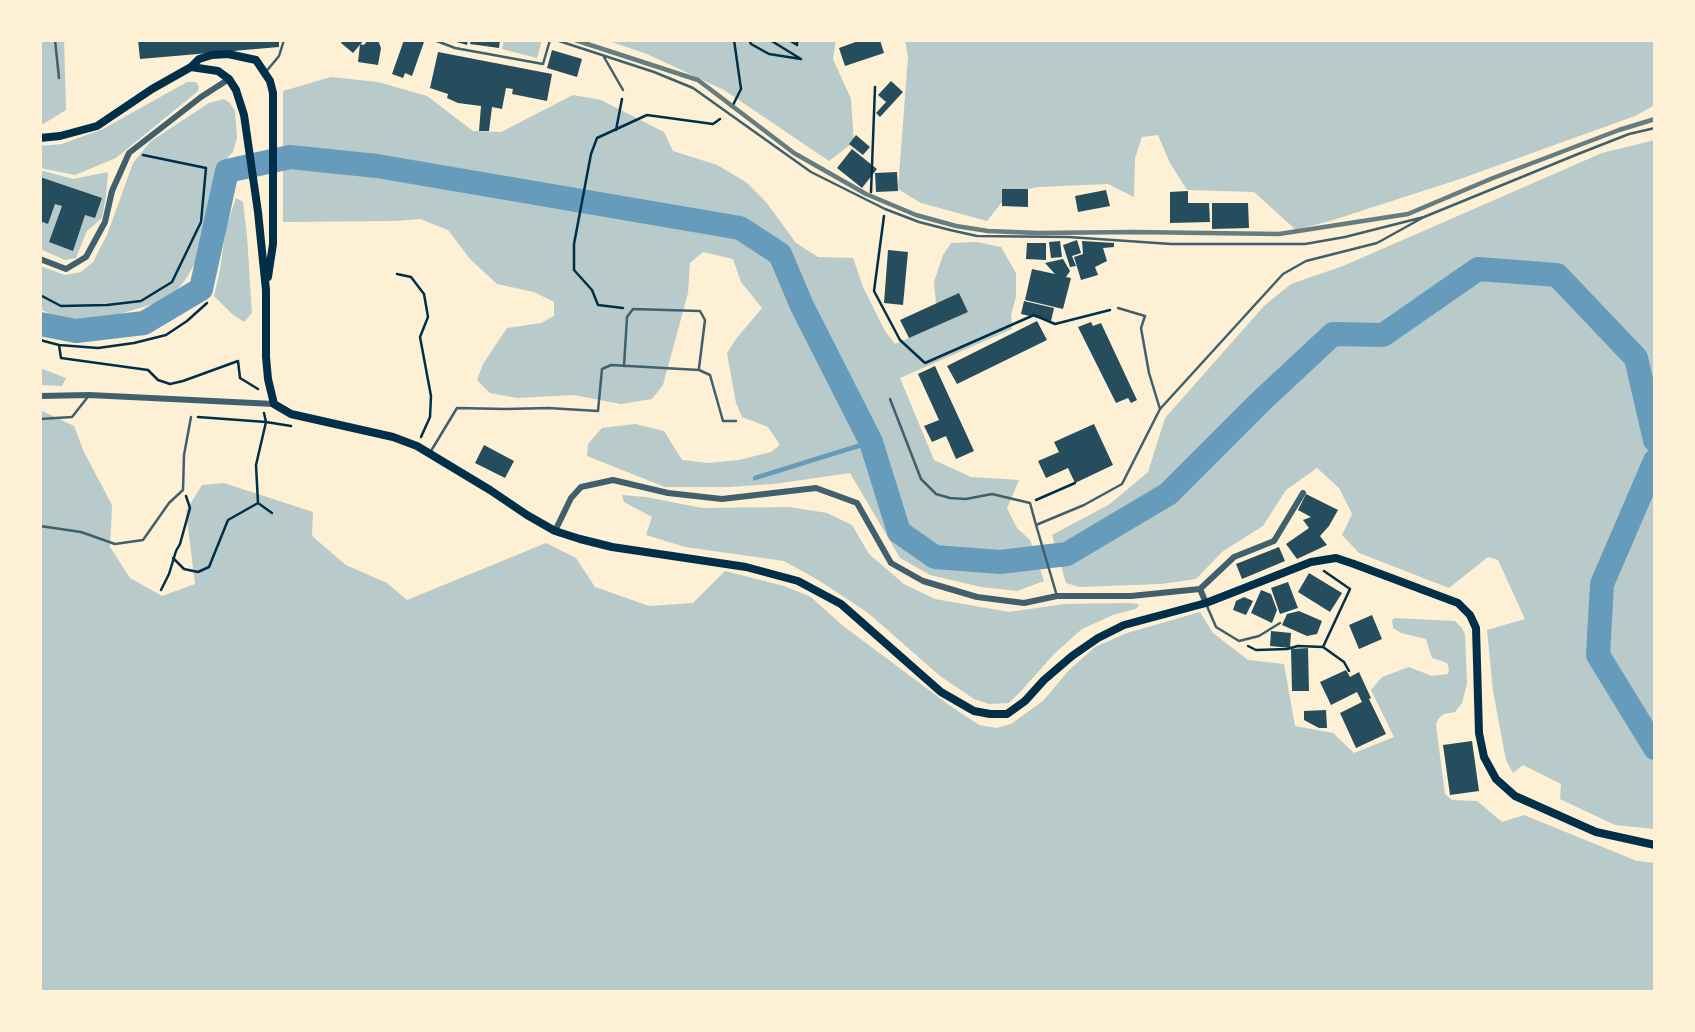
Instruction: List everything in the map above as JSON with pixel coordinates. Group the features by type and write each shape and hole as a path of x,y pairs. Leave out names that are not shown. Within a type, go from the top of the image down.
{"main road":[{"path":"40,138 60,136 97,126 191,67 199,59 228,54 256,60 270,81 273,93 273,244 266,290"},
{"path":"191,67 218,71 229,79 236,90 244,115 266,290 268,379 274,404 291,415 393,437 417,446 555,531 580,540 746,567 798,581 841,604 941,692 974,711 990,714 1007,714 1026,701 1044,680 1072,656 1098,638 1124,625 1206,603 1311,562 1336,558 1458,603 1470,615 1476,628 1479,733 1483,757 1496,779 1515,796 1595,832 1655,845"}],"street":[{"path":"40,259 66,269 86,257 105,222 112,191 129,152 229,79"},
{"path":"40,396 89,395 274,404"},
{"path":"555,531 570,498 581,487 613,480 668,493 722,499 816,488 857,503 891,562 923,581 977,597 1024,603 1057,596 1131,596 1200,589 1234,557 1274,541 1303,494"},
{"path":"1200,589 1206,603"}],"lane":[{"path":"55,40 59,78"},
{"path":"265,73 279,56 284,40"},
{"path":"434,40 455,48 543,64 551,40"},
{"path":"556,40 654,72 693,88 811,172 885,209 919,222 977,236 1069,237 1183,244 1305,244 1424,217"},
{"path":"603,56 623,90"},
{"path":"1037,525 1084,506 1122,484 1160,409 1283,274 1306,261 1377,243 1424,217 1578,154 1655,128"},
{"path":"1118,308 1145,316 1141,328 1149,373 1160,409"},
{"path":"624,366 627,317 633,309 700,311 705,320 699,370"},
{"path":"429,454 457,408 598,411 602,369 611,365 699,370 710,375 723,421 737,421"},
{"path":"40,419 72,416 89,395"},
{"path":"890,399 921,479 936,494 966,499 992,494 1030,503 1057,596"},
{"path":"40,526 80,532 115,544 143,540 169,503 183,490 184,455 191,417"},
{"path":"1206,603 1216,627 1239,641 1258,636 1280,623"}],"path":[{"path":"633,309 598,305 592,290 574,270 575,244 591,154 597,138 647,115 713,124 729,113 741,89 734,40"},
{"path":"750,40 751,44 769,54 801,59 770,40"},
{"path":"789,40 797,45 797,40"},
{"path":"870,202 875,87"},
{"path":"616,130 623,90"},
{"path":"40,295 61,306 107,305 141,301 172,282 201,222 206,168 129,152"},
{"path":"885,209 874,291 900,340 925,363 1034,315 1055,324 1118,308"},
{"path":"397,274 411,277 424,294 428,317 420,337 431,396 430,417 417,446"},
{"path":"40,340 59,345 98,348 134,343 166,335 207,303"},
{"path":"59,345 61,358 148,370 158,380 170,384 238,361 240,378 258,389"},
{"path":"258,503 257,465 266,422 262,404"},
{"path":"191,417 266,422 302,428"},
{"path":"1030,503 1075,483"},
{"path":"161,590 180,544 190,508 183,490"},
{"path":"258,503 272,513"},
{"path":"173,558 184,569 198,572 209,567 228,520 258,503"},
{"path":"1311,562 1350,589 1323,647"},
{"path":"1239,641 1256,650 1298,646 1323,647 1344,662 1349,671"}],"shaded area":[{"path":"40,40 64,40 66,110 40,126"},
{"path":"504,40 542,40 537,58 502,49"},
{"path":"606,40 836,40 833,59 851,99 854,142 829,161 724,90 647,54"},
{"path":"905,40 1655,40 1655,105 1635,116 1460,179 1296,230 1254,192 1187,190 1170,163 1158,135 1142,137 1135,158 1134,197 1108,184 1039,187 1010,192 987,221 921,203 898,189 908,57"},
{"path":"331,77 378,82 427,96 473,131 501,132 573,95 601,100 664,132 673,151 717,165 746,182 766,202 796,243 818,257 853,258 863,287 885,331 895,344 968,312 959,294 936,304 934,282 943,255 951,243 977,242 1001,247 1016,273 1012,329 900,378 934,460 971,477 1019,480 1007,508 1017,528 1030,540 1044,581 1017,591 981,587 930,575 900,558 850,473 774,484 665,487 587,456 588,444 602,428 635,424 664,431 682,460 708,463 739,460 771,452 780,445 768,427 742,417 736,403 727,353 762,308 741,282 733,259 703,252 690,263 688,293 663,385 652,399 621,404 574,395 517,398 490,393 477,380 483,364 507,328 541,323 554,316 554,302 534,292 497,284 470,259 448,230 420,219 283,222 283,91"},
{"path":"187,82 196,82 198,91 116,158 75,175 40,168 40,146 62,144 103,129"},
{"path":"224,99 235,111 237,138 233,152 215,170 214,206 203,250 177,290 153,304 113,316 70,320 40,309 40,266 65,275 81,272 93,262 107,235 133,163 151,141 209,103"},
{"path":"1655,140 1655,829 1615,825 1560,799 1561,784 1523,765 1513,773 1506,760 1493,691 1487,630 1525,619 1498,560 1488,557 1449,588 1359,553 1342,535 1352,514 1339,488 1317,468 1286,490 1263,526 1222,552 1196,579 1161,584 1079,587 1066,583 1052,535 1110,504 1148,472 1165,418 1264,306 1291,284 1343,266 1602,153"},
{"path":"40,170 73,179 108,172 102,218 87,231 76,258 65,260 40,249"},
{"path":"236,198 243,202 252,313 244,322 214,296 226,227"},
{"path":"40,368 66,378 62,386 40,385"},
{"path":"40,410 74,426 84,452 112,505 110,547 130,578 162,596 195,584 186,511 202,485 224,483 313,512 312,536 346,565 387,583 407,600 546,543 576,558 595,587 649,606 693,603 725,571 784,586 811,597 842,625 949,705 979,725 996,728 1011,724 1043,701 1068,671 1095,647 1127,633 1200,612 1213,633 1248,660 1284,664 1295,726 1333,733 1354,753 1394,737 1371,690 1382,677 1409,667 1432,676 1448,674 1447,663 1432,658 1426,639 1401,633 1393,628 1392,620 1455,621 1465,634 1467,684 1462,703 1455,712 1444,714 1438,719 1436,725 1445,794 1452,800 1477,801 1502,822 1524,815 1637,861 1655,863 1655,992 40,992"},
{"path":"622,495 702,508 789,507 827,513 852,525 869,554 904,584 935,599 1009,612 1064,604 1125,603 1139,606 1082,629 1054,654 1009,703 989,704 974,699 940,676 867,612 818,580 784,561 685,547 646,535 652,517 624,502"}],"building":[{"path":"138,40 279,40 279,47 140,59"},
{"path":"343,40 364,40 353,53 341,43"},
{"path":"368,40 378,40 381,48 378,65 358,62 360,44 364,45"},
{"path":"404,40 424,42 412,76 405,73 403,78 392,74"},
{"path":"449,40 468,40 467,45"},
{"path":"471,40 500,40 499,48 470,44"},
{"path":"861,40 880,40 884,53 845,66 839,48"},
{"path":"552,50 582,59 577,77 547,68"},
{"path":"438,52 552,74 547,101 512,94 513,89 506,88 502,109 492,107 489,131 479,131 481,106 458,103 447,98 448,94 430,88"},
{"path":"891,81 903,92 880,117 876,113 886,102 878,95"},
{"path":"856,135 870,147 863,155 849,144"},
{"path":"852,149 877,169 862,188 837,168"},
{"path":"897,172 898,191 876,192 875,173"},
{"path":"40,177 102,198 95,218 85,215 73,251 49,242 62,206 55,204 48,224 40,221"},
{"path":"1002,189 1028,189 1028,207 1002,206"},
{"path":"1106,190 1110,206 1078,212 1075,196"},
{"path":"1188,191 1188,203 1209,203 1210,222 1170,223 1170,192"},
{"path":"1212,203 1248,203 1249,228 1212,229"},
{"path":"1077,240 1081,253 1072,256 1076,266 1070,267 1063,245"},
{"path":"1060,241 1062,257 1051,258 1049,242"},
{"path":"1082,241 1114,243 1114,247 1103,248 1107,261 1095,267 1098,275 1081,280 1074,257 1083,254"},
{"path":"1027,243 1046,243 1046,260 1026,259"},
{"path":"888,250 908,252 903,305 884,303"},
{"path":"1063,259 1070,271 1066,277 1071,278 1063,309 1025,300 1032,269 1055,274 1045,263"},
{"path":"959,293 968,312 909,338 900,320"},
{"path":"1024,301 1054,308 1051,321 1021,314"},
{"path":"1037,321 1047,340 957,384 947,366"},
{"path":"1091,322 1093,326 1101,323 1137,400 1131,403 1128,398 1116,403 1078,327"},
{"path":"935,366 974,451 956,459 946,436 932,442 924,426 939,420 918,374"},
{"path":"1094,424 1113,465 1075,483 1068,468 1046,478 1038,461 1059,452 1054,442"},
{"path":"484,445 514,461 505,478 475,463"},
{"path":"1306,494 1338,510 1320,536 1327,545 1297,559 1286,544 1309,528 1303,520 1311,517 1298,510"},
{"path":"1279,547 1285,561 1242,579 1236,564"},
{"path":"1309,573 1342,593 1330,612 1298,592"},
{"path":"1288,582 1298,608 1280,614 1271,588"},
{"path":"1261,590 1271,594 1277,610 1272,623 1251,613"},
{"path":"1244,597 1253,601 1246,615 1233,610 1236,601"},
{"path":"1299,611 1322,621 1317,634 1307,636 1282,625 1287,614"},
{"path":"1372,615 1382,639 1359,649 1349,625"},
{"path":"1271,631 1291,633 1290,648 1270,646"},
{"path":"1308,648 1309,691 1292,691 1291,649"},
{"path":"1346,670 1350,677 1359,672 1386,734 1356,748 1340,713 1362,702 1357,692 1331,705 1320,682"},
{"path":"1326,710 1327,728 1319,728 1304,720 1304,711"},
{"path":"1472,741 1479,791 1450,795 1443,745"}],"waterway":[{"path":"40,324 76,331 144,323 201,289 227,171 290,157 377,166 740,228 780,254 802,306 871,442 899,532 935,557 1000,562 1067,554 1168,494 1333,334 1383,335 1478,269 1557,275 1636,358 1655,440"},
{"path":"755,478 871,442"},
{"path":"1655,461 1602,584 1598,655 1655,748"}],"railway":[{"path":"575,40 698,80 794,153 866,194 916,215 988,231 1279,234 1408,214 1493,178 1655,119"}]}
